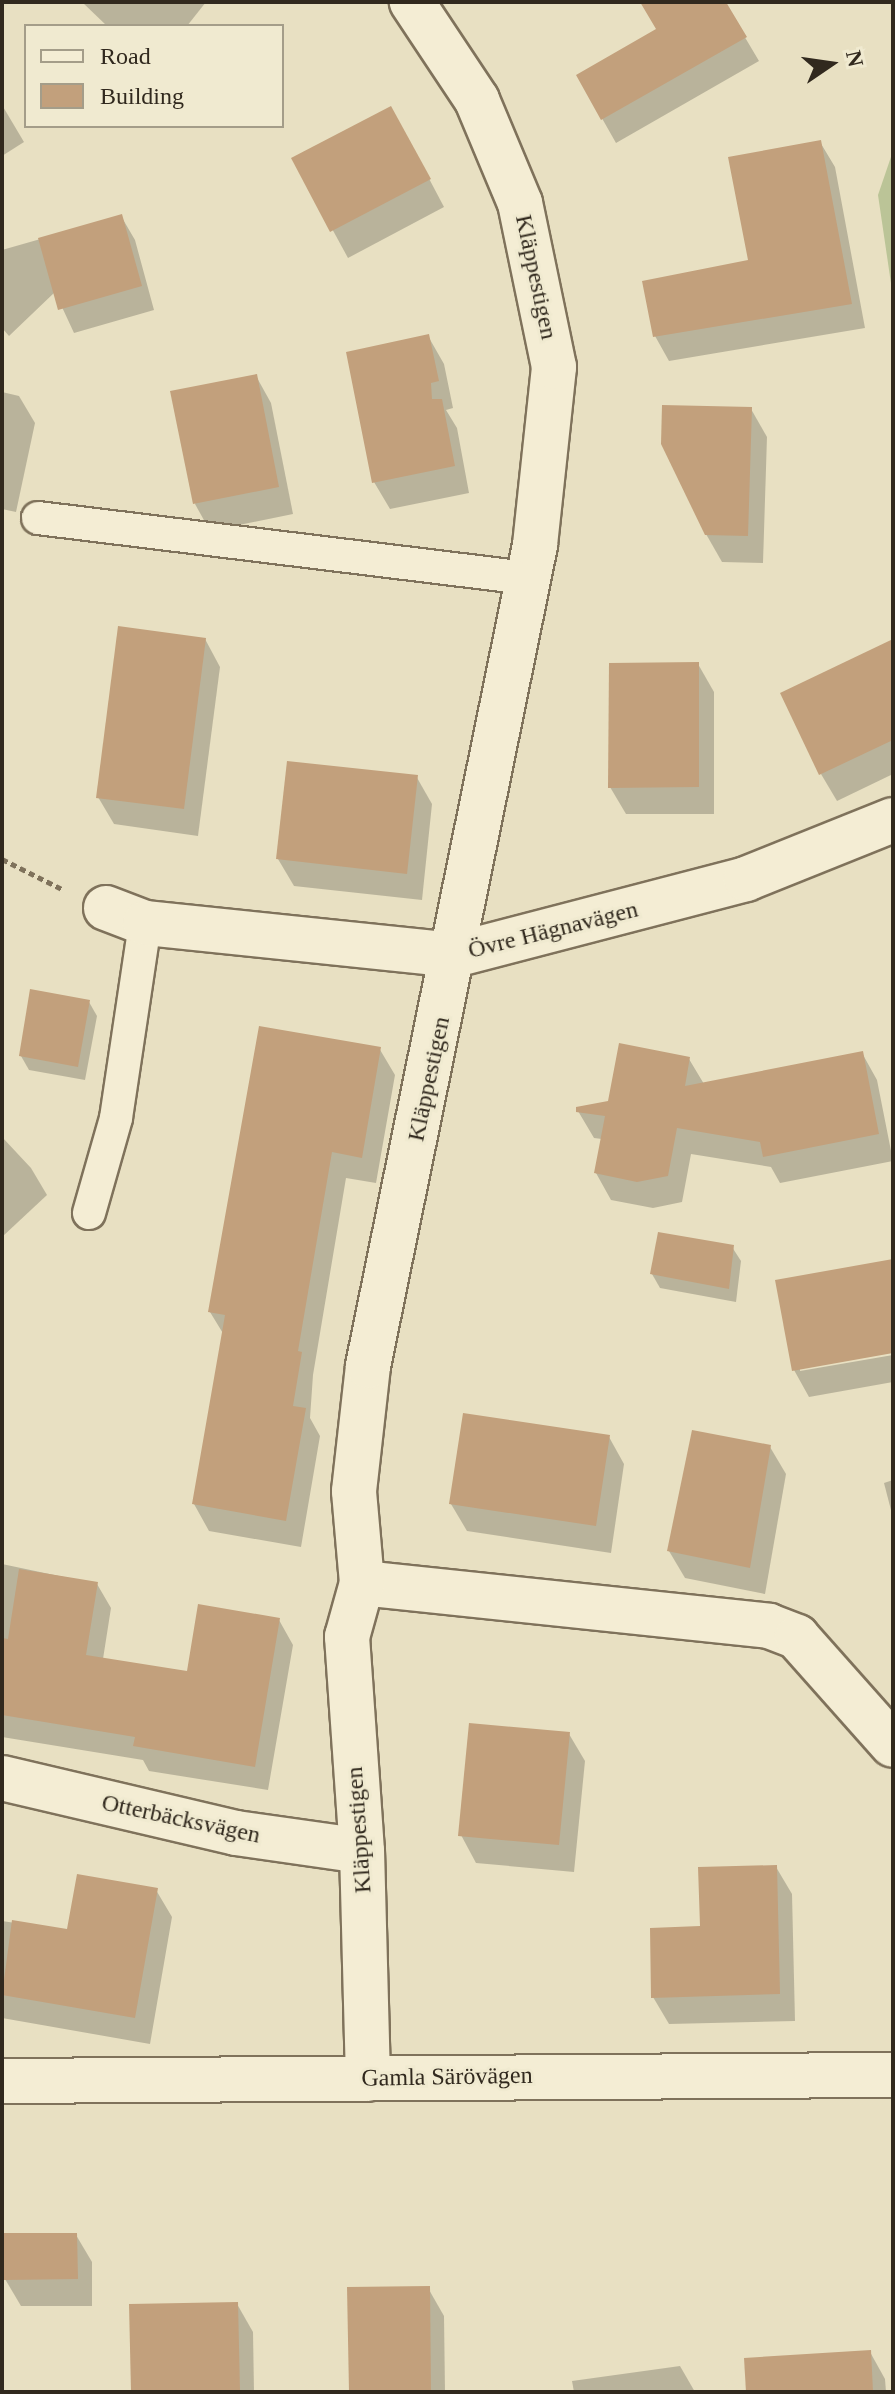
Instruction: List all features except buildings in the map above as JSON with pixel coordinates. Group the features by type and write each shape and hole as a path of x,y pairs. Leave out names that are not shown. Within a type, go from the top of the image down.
{"street":[{"name":"Kläppestigen","path":"368,2079 362,1851 347,1637 362,1583 354,1491 368,1366 455,955 529,578 549,454 554,367 542,289 520,203 477,100 412,2"},
{"name":"Övre Hägnavägen","path":"126,916 455,955 746,879 893,820"},
{"path":"362,1583 769,1626 797,1637 893,1745"},
{"name":"Otterbäcksvägen","path":"2,1778 236,1833 362,1851"},
{"name":"Gamla Särövägen","path":"2,2081 893,2075"}],"lane":[{"path":"38,518 529,578"},
{"path":"89,1213 119,1102 126,916"}],"path":[{"path":"2,859 126,916"}],"green space":[{"path":"893,151 893,297 878,195"}]}
